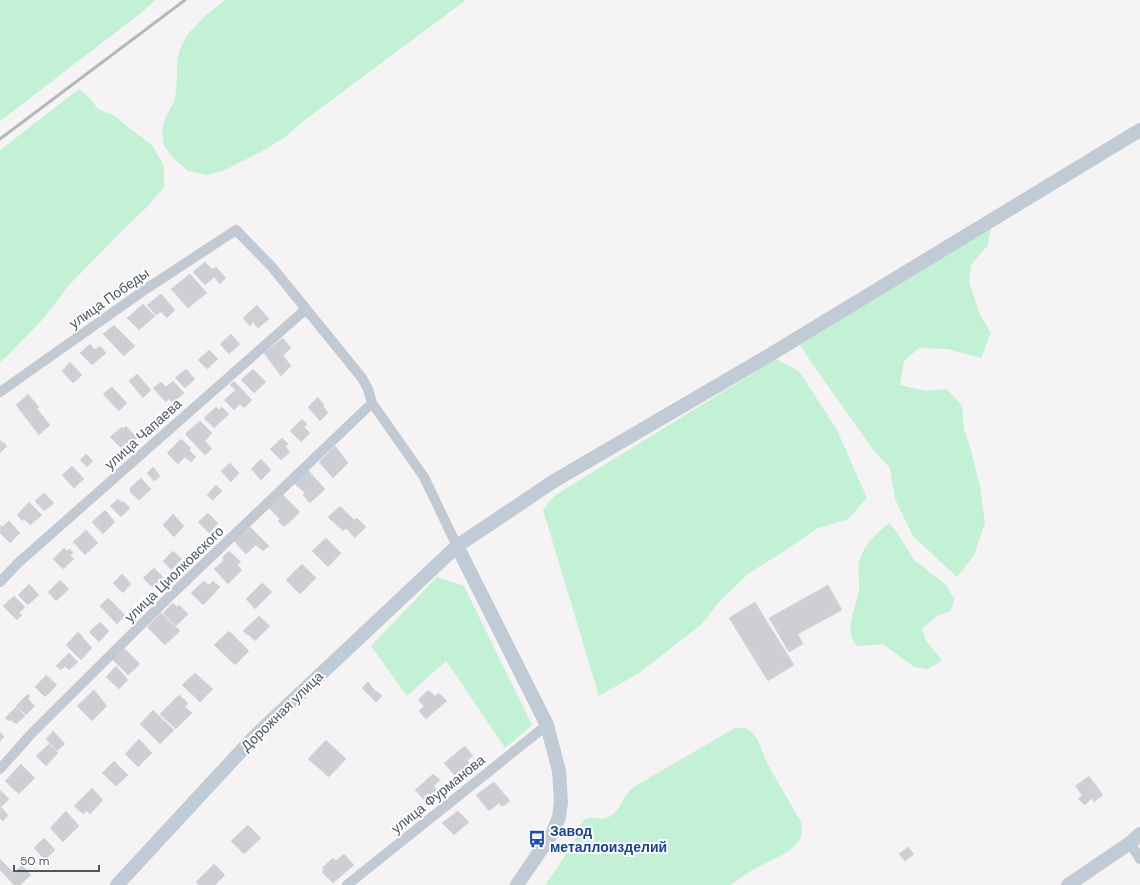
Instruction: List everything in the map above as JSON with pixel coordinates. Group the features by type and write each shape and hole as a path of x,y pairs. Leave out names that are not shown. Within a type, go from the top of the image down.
{"main road":[{"name":"Дорожная улица","path":"117,885 255,736 457,546 554,481 768,356 1140,130"},
{"path":"457,546 547,725 559,771 561,802 559,817 553,832 517,885"},
{"path":"1068,885 1135,839"}],"street":[{"name":"улица Победы","path":"0,392 146,289 236,230 272,267 306,309"},
{"path":"306,309 362,378 368,389 372,403 424,477 457,546"},
{"name":"улица Чапаева","path":"0,582 18,563 306,309"},
{"name":"улица Циолковского","path":"0,769 31,734 163,603 372,403"},
{"name":"улица Фурманова","path":"347,885 547,725"},
{"path":"1135,839 1140,859"}],"green space":[{"path":"0,0 155,0 141,13 0,121"},
{"path":"225,0 466,0 306,119 285,137 259,153 225,170 207,175 188,171 173,158 164,146 162,129 165,119 175,99 177,60 180,49 188,34 205,16"},
{"path":"79,89 89,97 98,109 115,116 152,145 164,166 164,187 147,207 70,284 43,319 0,362 0,150"},
{"path":"991,228 988,245 971,265 969,281 980,315 991,333 981,358 948,349 919,348 904,361 900,385 926,391 947,389 962,406 964,430 980,487 985,523 974,555 957,577 913,536 895,499 890,468 874,451 800,345"},
{"path":"776,359 799,371 837,430 867,498 848,519 816,529 749,573 719,602 702,624 639,673 599,696 543,510 554,496"},
{"path":"889,523 897,532 913,559 946,585 955,600 950,611 937,616 922,629 926,641 942,660 928,669 914,667 883,644 857,646 851,633 852,618 859,590 858,568 863,551 876,534"},
{"path":"437,577 464,586 532,725 505,748 446,661 407,696 371,646"},
{"path":"735,728 745,728 752,732 758,740 767,763 801,822 802,834 798,842 789,851 751,871 730,885 545,885 576,838 583,821 588,818 603,819 610,816 618,808 628,792 635,786"}],"building":[{"path":"205,262 212,269 216,267 226,278 220,284 214,277 205,285 193,272"},
{"path":"190,274 207,293 188,308 171,289"},
{"path":"161,294 175,310 167,318 161,312 156,315 147,305"},
{"path":"143,304 155,316 139,330 127,318"},
{"path":"257,305 269,319 258,328 253,322 250,326 243,318"},
{"path":"114,325 135,346 124,356 103,334"},
{"path":"231,334 240,344 229,354 220,344"},
{"path":"283,338 291,348 283,355 291,366 281,376 264,353"},
{"path":"90,344 95,350 100,346 106,353 92,365 80,353"},
{"path":"209,350 218,359 207,369 198,360"},
{"path":"70,362 82,375 73,383 62,371"},
{"path":"186,369 195,379 185,388 175,378"},
{"path":"253,369 266,382 254,393 241,380"},
{"path":"137,374 151,390 143,398 129,381"},
{"path":"173,381 184,393 172,403 169,399 166,402 153,388 161,382 166,387"},
{"path":"234,381 252,400 244,408 240,404 234,410 224,400 236,390 230,385"},
{"path":"112,387 127,403 119,411 103,394"},
{"path":"28,394 39,407 37,409 50,425 39,435 16,405"},
{"path":"318,397 328,413 320,421 308,407"},
{"path":"216,407 219,410 222,407 229,414 214,428 204,418"},
{"path":"302,419 307,424 304,427 310,433 301,442 290,431"},
{"path":"200,421 212,433 205,441 212,449 205,455 185,434"},
{"path":"126,426 137,438 123,450 110,437 122,427 123,429"},
{"path":"282,438 288,444 285,446 290,452 281,460 270,449"},
{"path":"181,439 191,448 189,450 196,457 191,462 185,457 178,464 167,453"},
{"path":"0,440 7,446 0,453"},
{"path":"335,446 348,463 333,478 319,462"},
{"path":"86,454 93,461 87,467 80,460"},
{"path":"261,459 271,470 261,480 251,469"},
{"path":"230,463 239,473 231,482 221,471"},
{"path":"72,466 84,479 74,488 62,475"},
{"path":"153,467 160,476 154,481 147,473"},
{"path":"308,470 325,489 310,503 303,495 305,493 294,483"},
{"path":"141,478 151,489 139,500 130,492 130,488"},
{"path":"216,485 222,491 213,500 207,495"},
{"path":"44,493 54,503 44,511 35,501"},
{"path":"283,495 300,512 284,527 278,521 280,519 269,508"},
{"path":"118,499 122,503 123,501 130,508 121,517 110,506"},
{"path":"29,502 42,515 30,525 24,519 22,521 17,515"},
{"path":"340,506 354,520 357,518 366,527 355,538 346,528 343,531 328,517"},
{"path":"105,510 115,522 103,534 92,522"},
{"path":"208,513 218,523 209,533 198,522"},
{"path":"173,514 184,526 174,537 163,525"},
{"path":"9,521 20,533 10,543 0,533 0,525 2,527"},
{"path":"250,527 269,546 263,551 256,545 246,554 234,541"},
{"path":"86,530 98,543 85,555 73,542"},
{"path":"326,538 341,553 328,567 312,551"},
{"path":"64,548 67,551 70,549 73,553 70,555 74,559 63,569 53,559"},
{"path":"173,551 182,559 171,570 163,561"},
{"path":"229,551 241,562 237,565 242,570 228,584 214,569 224,560 222,558"},
{"path":"302,564 316,578 300,594 286,580"},
{"path":"154,568 164,578 153,588 143,578"},
{"path":"122,574 131,584 123,593 113,583"},
{"path":"60,580 69,589 56,601 48,592"},
{"path":"204,581 209,585 213,581 220,587 203,605 191,593"},
{"path":"262,583 272,592 255,609 246,599"},
{"path":"29,584 39,595 28,605 18,595"},
{"path":"828,585 842,610 798,634 803,644 789,652 769,618"},
{"path":"14,596 25,607 19,613 22,615 17,620 3,606"},
{"path":"108,598 125,615 117,624 100,606"},
{"path":"755,602 794,665 768,681 729,618"},
{"path":"173,603 177,607 179,605 188,614 176,626 163,613"},
{"path":"161,613 180,631 165,645 147,627"},
{"path":"259,616 270,626 255,641 243,631"},
{"path":"100,622 109,631 99,642 89,632"},
{"path":"229,631 249,651 235,665 214,645"},
{"path":"78,632 92,648 81,660 66,645"},
{"path":"123,647 140,664 128,675 112,659"},
{"path":"69,653 78,662 69,670 65,666 61,670 56,666"},
{"path":"116,666 128,680 119,689 106,677"},
{"path":"195,673 213,689 200,702 182,685"},
{"path":"46,675 57,685 45,697 35,687"},
{"path":"368,682 376,692 377,691 382,696 376,702 362,688"},
{"path":"94,690 107,706 92,721 77,706"},
{"path":"428,690 435,696 439,693 447,701 426,719 419,711 424,706 418,700"},
{"path":"28,694 30,696 28,699 35,706 26,715 16,706"},
{"path":"179,695 188,703 185,707 192,713 176,729 160,714"},
{"path":"16,707 25,716 16,724 5,718"},
{"path":"153,710 174,730 160,744 140,724"},
{"path":"53,731 65,744 57,751 46,739"},
{"path":"0,732 4,737 0,741"},
{"path":"139,739 152,753 138,767 125,754"},
{"path":"326,740 346,759 329,777 308,759"},
{"path":"49,744 58,753 46,766 36,756"},
{"path":"465,746 473,756 467,760 472,766 458,779 444,763"},
{"path":"114,761 128,775 116,786 102,773"},
{"path":"21,764 35,778 19,794 5,781"},
{"path":"433,774 440,780 434,786 440,794 428,804 415,790"},
{"path":"1089,776 1103,795 1094,802 1092,798 1085,805 1078,799 1082,795 1075,786"},
{"path":"494,782 510,801 502,807 499,803 489,811 476,795"},
{"path":"92,788 103,800 90,814 87,811 83,814 74,806"},
{"path":"0,790 9,799 1,807 8,815 3,821 0,818"},
{"path":"66,811 79,826 63,842 50,828"},
{"path":"458,811 469,822 454,835 442,823"},
{"path":"248,825 261,838 244,854 231,841"},
{"path":"44,838 55,850 45,860 34,848"},
{"path":"908,847 914,854 905,861 899,854"},
{"path":"344,854 354,865 333,883 322,872 324,870 322,868 333,858 336,861"},
{"path":"0,859 14,873 22,865 31,875 20,885 14,885 0,870"},
{"path":"214,864 225,875 215,885 199,885 196,882"}],"railway":[{"path":"0,139 185,0"}],"place":[{"name":"Завод металлоизделий","path":"537,839"}]}
